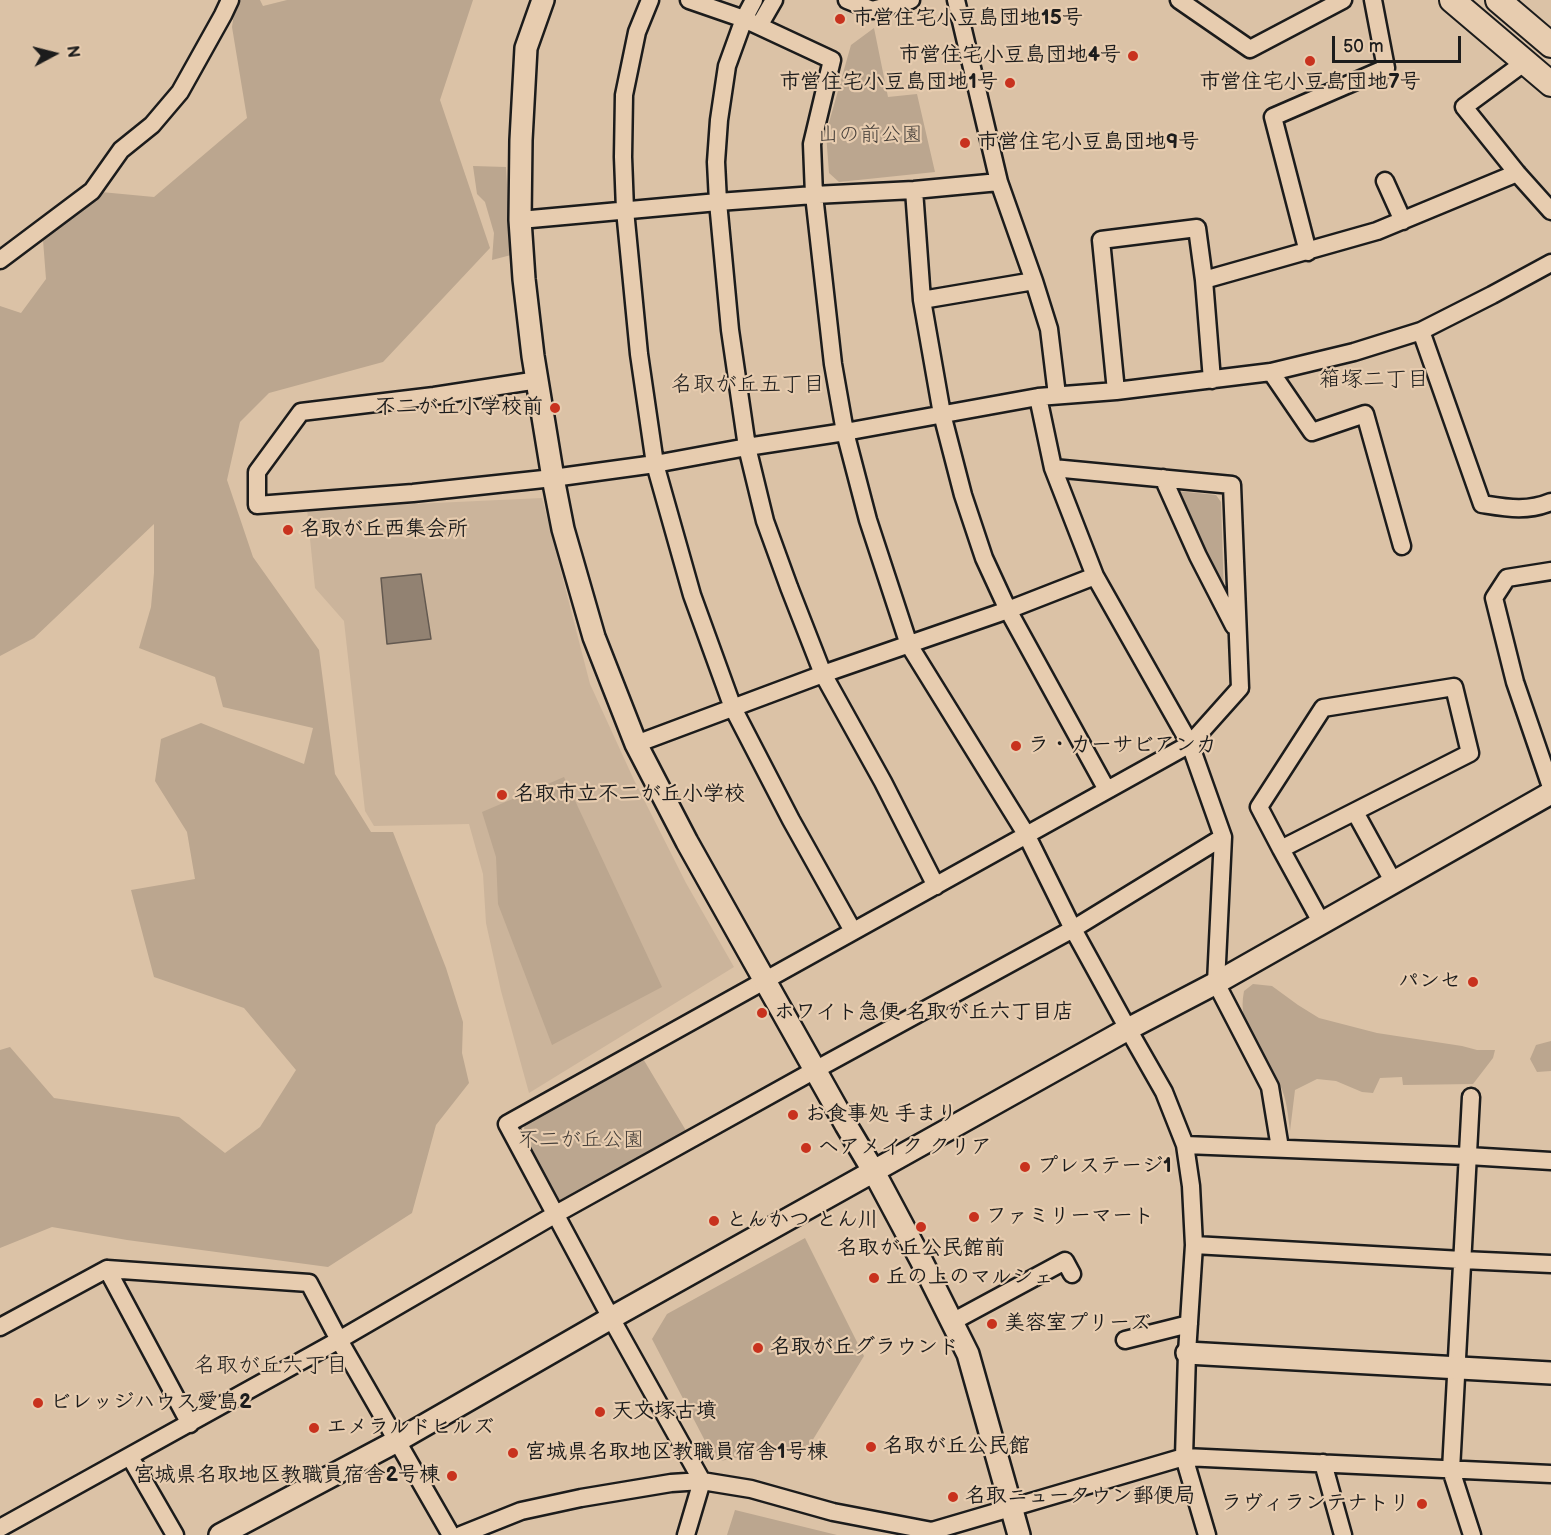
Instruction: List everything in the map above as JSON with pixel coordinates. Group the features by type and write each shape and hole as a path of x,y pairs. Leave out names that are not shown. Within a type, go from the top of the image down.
{"main road":[{"path":"1452,0 1551,84"},
{"path":"1498,0 1551,45"}],"street":[{"path":"0,260 92,191 121,150 152,124 180,92 230,0"},
{"path":"543,0 526,48 520,220 524,279 533,356 553,478 563,529 594,637 636,744 687,842 814,1070 874,1172 968,1354 1019,1535"},
{"path":"650,0 637,32 624,95 622,157 639,354 655,464 692,595 733,708 853,931"},
{"path":"689,0 751,22 832,60 812,144 814,195 833,364 845,432 868,520 909,645 1026,834 1073,929 1164,1092 1185,1145 1191,1186 1194,1245 1187,1353 1184,1457 1207,1535"},
{"path":"751,22 754,0"},
{"path":"774,0 751,22 727,66 719,120 716,162 717,202 730,330 747,447 765,520 824,674 936,886"},
{"path":"847,0 872,10 911,0"},
{"path":"956,0 999,182 1049,329 1057,395"},
{"path":"1179,0 1250,50 1343,0"},
{"path":"1308,252 1273,117 1386,68 1372,0"},
{"path":"1525,62 1464,106 1551,211"},
{"path":"1204,280 1377,231 1517,172"},
{"path":"1384,181 1403,221"},
{"path":"520,220 717,202 914,190 999,182"},
{"path":"914,190 922,300 942,414 963,495 981,548 1008,610 1107,790"},
{"path":"1116,391 1101,240 1197,228 1204,280 1212,380"},
{"path":"538,380 434,396 301,412 257,472 257,505 413,493 553,478 655,464 1038,397 1116,391 1271,372 1354,352 1421,331 1492,296 1551,262"},
{"path":"922,300 1034,281"},
{"path":"1421,331 1482,504 1510,509 1538,507 1551,502"},
{"path":"1271,372 1312,432 1365,414 1402,546"},
{"path":"1038,397 1053,468 1095,576 1190,744 1223,837 1216,983 1270,1088 1280,1148"},
{"path":"686,1535 702,1481 507,1124 1190,744 1240,688 1232,485 1053,468"},
{"path":"1163,478 1198,556 1238,632"},
{"path":"1551,571 1507,578 1494,598 1515,682 1551,787"},
{"path":"636,744 824,674 1008,610 1095,576"},
{"path":"1281,849 1470,753 1454,687 1323,708 1259,807 1281,849 1321,922"},
{"path":"220,1535 397,1441 611,1318 1128,1029 1216,983 1551,793"},
{"path":"1355,812 1394,883"},
{"path":"0,1528 339,1340 555,1214 1073,929 1223,837"},
{"path":"1471,1097 1451,1470 1472,1535"},
{"path":"1185,1145 1551,1161"},
{"path":"1194,1245 1551,1264"},
{"path":"952,1322 1065,1261 1072,1274"},
{"path":"107,1269 190,1424"},
{"path":"0,1327 107,1269 309,1282 339,1340 452,1535"},
{"path":"1125,1340 1189,1324"},
{"path":"1187,1353 1551,1373"},
{"path":"130,1457 175,1535"},
{"path":"461,1535 521,1511 604,1494 671,1483 702,1481 751,1489 833,1512 933,1533 1184,1457 1551,1474"},
{"path":"1323,1463 1343,1535"}],"shaded area":[{"name":"名取市立不二が丘小学校","path":"542,498 590,684 634,780 686,883 734,967 529,1093 501,991 486,923 483,874 469,824 374,826 365,811 344,621 315,588 307,509"},
{"path":"421,574 431,639 387,644 381,578"}],"green space":[{"path":"241,0 260,0 263,6 287,0 473,0 440,100 490,248 383,362 269,393 240,422 227,480 253,557 319,650 335,774 371,832 393,832 446,968 463,1022 462,1053 469,1083 436,1125 412,1213 328,1267 127,1240 52,1227 0,1248 0,1050 10,1047 54,1098 179,1117 225,1153 260,1127 296,1070 244,1008 154,977 131,890 195,879 187,832 155,781 161,739 201,723 304,764 313,728 223,707 215,677 139,648 151,607 154,524 34,638 0,656 0,306 21,313 46,279 43,240 101,192 154,197 247,118 232,27 235,7"},
{"name":"山の前公園","path":"874,28 888,97 917,94 935,172 839,182 829,173 826,133 851,45"},
{"path":"473,166 506,167 511,255 492,260 494,233 485,202 477,194"},
{"path":"1177,491 1216,495 1221,502 1224,596"},
{"path":"564,777 662,987 552,1045 498,904 496,857 482,812"},
{"path":"1253,984 1272,986 1319,1018 1377,1033 1477,1050 1495,1050 1493,1058 1473,1084 1403,1085 1402,1077 1380,1078 1373,1093 1362,1092 1336,1081 1317,1079 1295,1090 1290,1131 1282,1090 1253,1041 1244,1018 1244,991"},
{"path":"1551,1041 1551,1071 1537,1072 1530,1059 1536,1045"},
{"name":"不二が丘公園","path":"642,1057 688,1134 568,1200 558,1202 523,1139 525,1120"},
{"name":"名取が丘グラウンド","path":"805,1238 864,1356 806,1451 770,1446 749,1455 716,1462 652,1339 667,1314"},
{"path":"735,1510 837,1535 727,1535"}],"place":[{"name":"市営住宅小豆島団地15号","path":"840,19"},
{"name":"市営住宅小豆島団地4号","path":"1133,56"},
{"name":"市営住宅小豆島団地7号","path":"1310,61"},
{"name":"市営住宅小豆島団地1号","path":"1010,83"},
{"name":"市営住宅小豆島団地9号","path":"965,143"},
{"name":"不二が丘小学校前","path":"555,408"},
{"name":"名取が丘西集会所","path":"288,530"},
{"name":"ラ・カーサビアンカ","path":"1016,746"},
{"name":"名取市立不二が丘小学校","path":"502,795"},
{"name":"パンセ","path":"1473,982"},
{"name":"ホワイト急便 名取が丘六丁目店","path":"762,1013"},
{"name":"お食事処 手まり","path":"793,1115"},
{"name":"ヘアメイク クリア","path":"806,1148"},
{"name":"プレステージ1","path":"1025,1167"},
{"name":"ファミリーマート","path":"974,1217"},
{"name":"とんかつ とん川","path":"714,1221"},
{"name":"名取が丘公民館前","path":"921,1227"},
{"name":"丘の上のマルシェ","path":"874,1278"},
{"name":"美容室プリーズ","path":"992,1324"},
{"name":"名取が丘グラウンド","path":"758,1348"},
{"name":"ビレッジハウス愛島2","path":"38,1403"},
{"name":"天文塚古墳","path":"600,1412"},
{"name":"エメラルドヒルズ","path":"314,1428"},
{"name":"名取が丘公民館","path":"871,1447"},
{"name":"宮城県名取地区教職員宿舎1号棟","path":"513,1453"},
{"name":"宮城県名取地区教職員宿舎2号棟","path":"452,1476"},
{"name":"名取ニュータウン郵便局","path":"953,1497"},
{"name":"ラヴィランテナトリ","path":"1422,1504"}],"district":[{"name":"箱塚二丁目","path":"1374,380"},
{"name":"名取が丘五丁目","path":"748,385"},
{"name":"名取が丘六丁目","path":"271,1366"}]}
